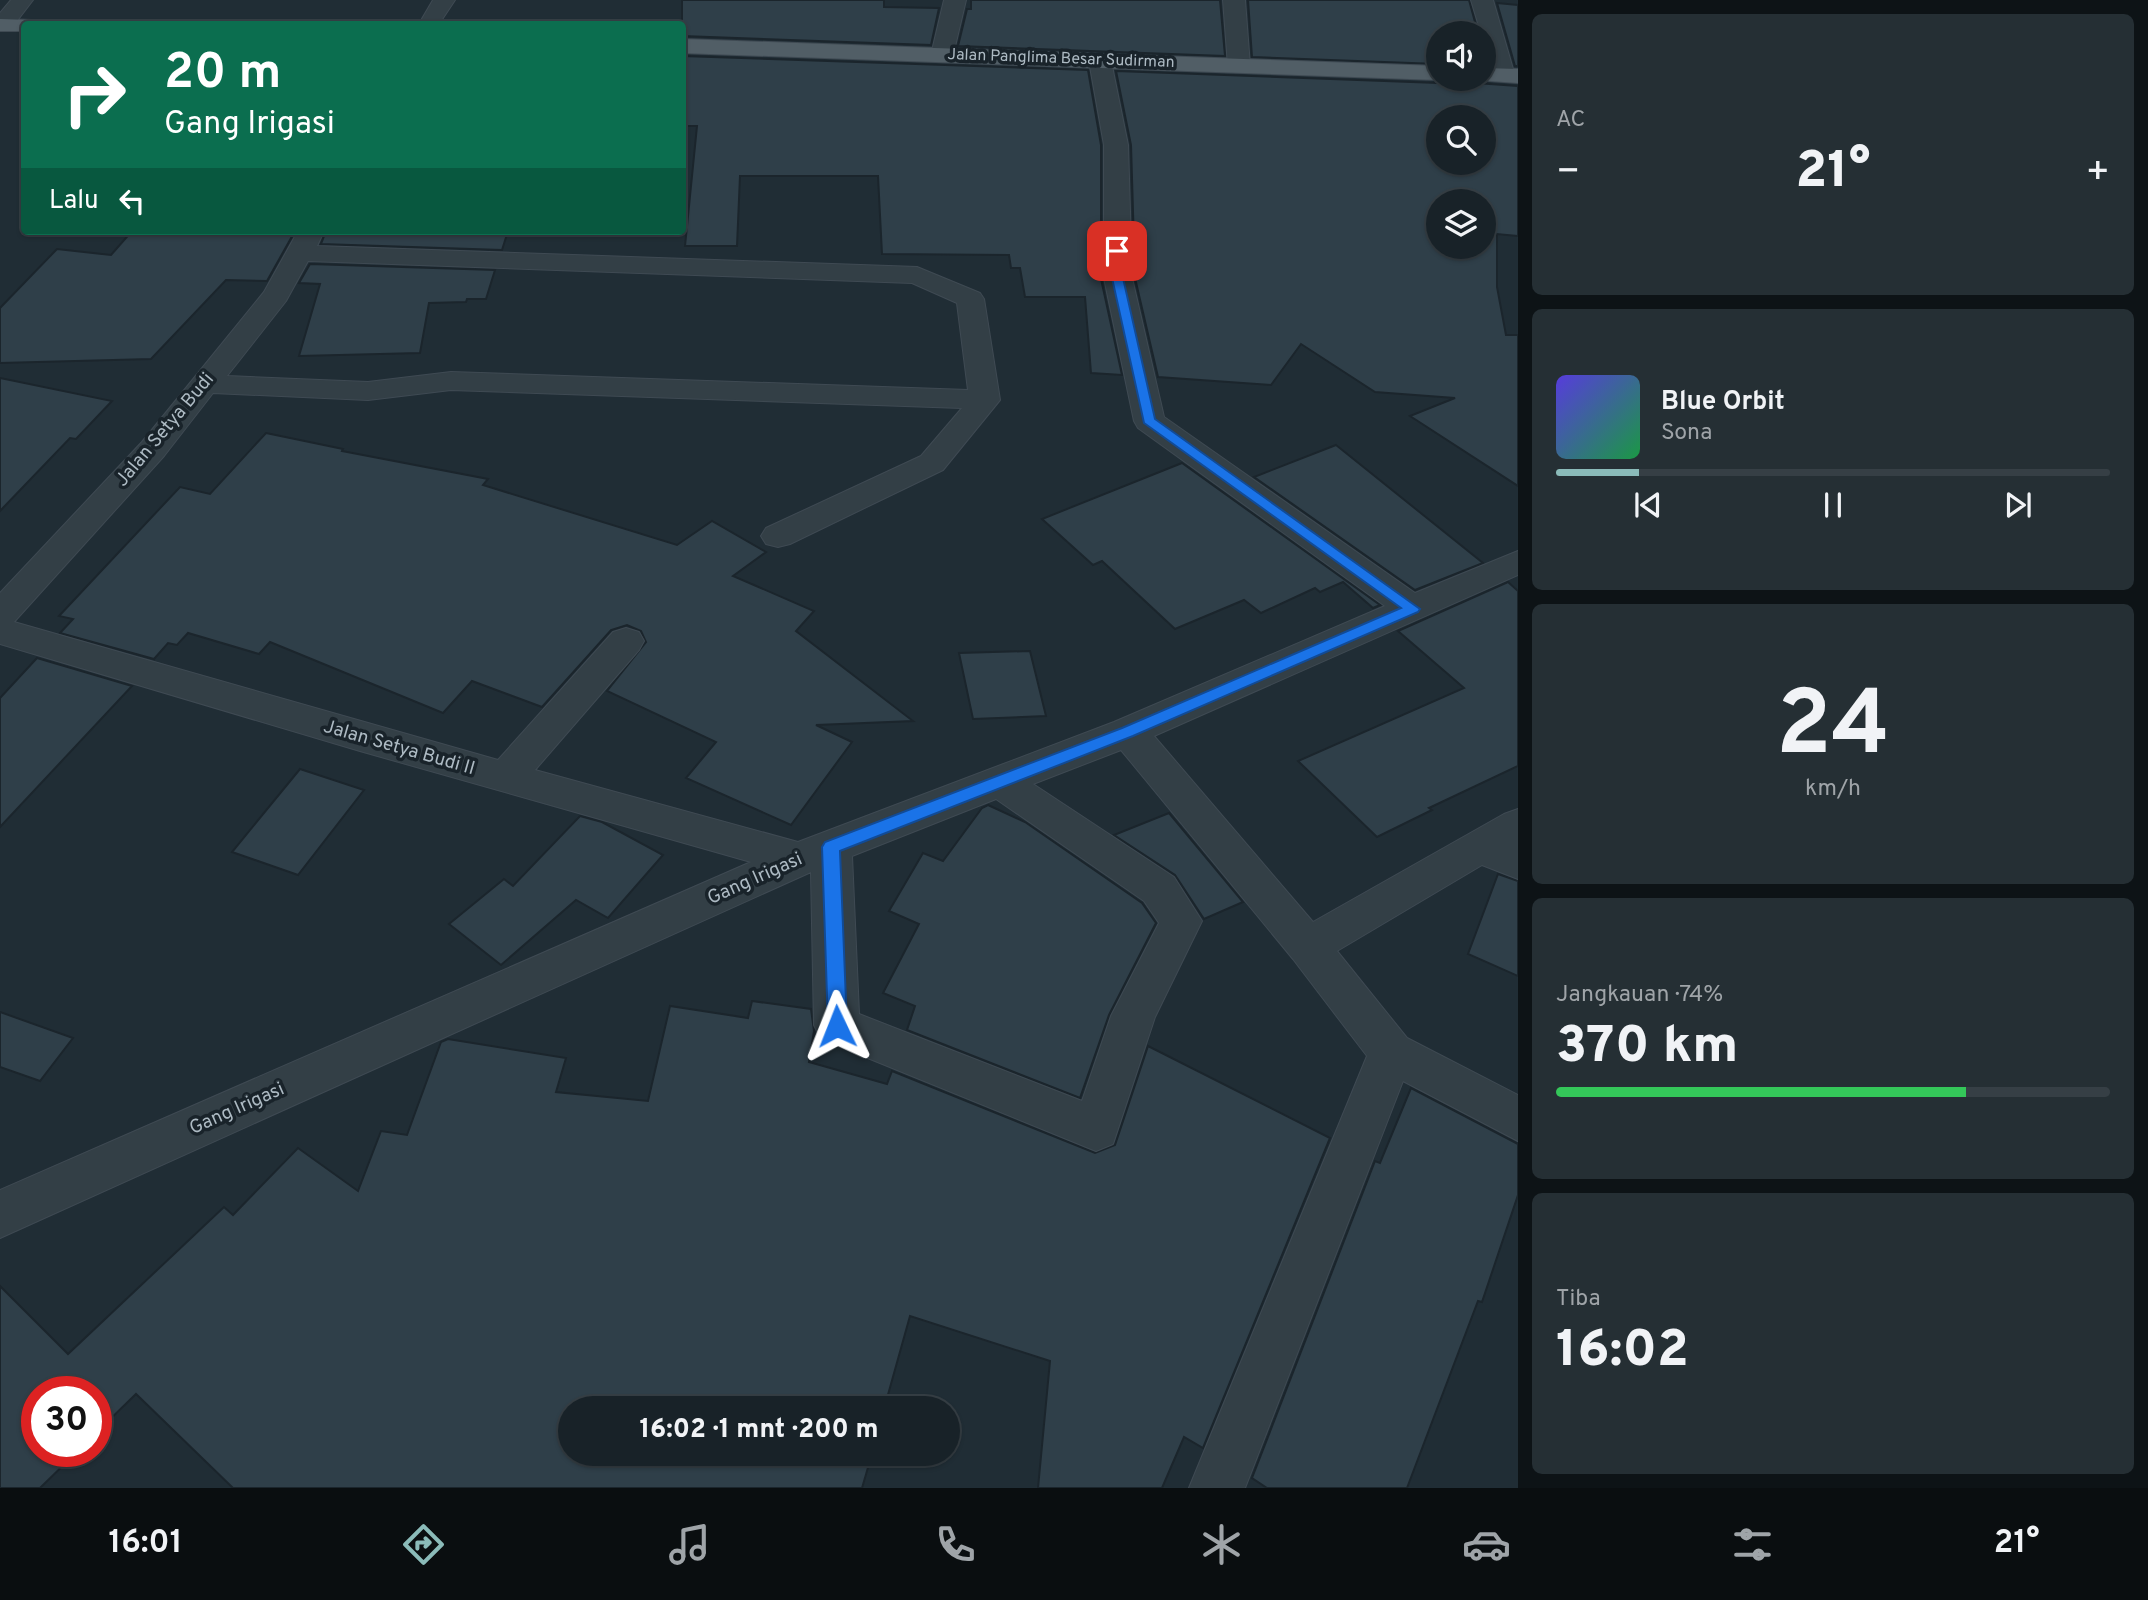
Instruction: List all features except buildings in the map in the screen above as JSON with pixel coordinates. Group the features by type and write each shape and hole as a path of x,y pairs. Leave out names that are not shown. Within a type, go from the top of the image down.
{"main road":[{"path":"1,25 21,26"},
{"name":"Jalan Panglima Besar Sudirman","path":"686,46 1426,73"}],"street":[{"path":"1,25 22,0"},
{"path":"431,21 444,0"},
{"path":"942,55 955,0"},
{"path":"1234,0 1239,66"},
{"path":"1482,0 1502,75"},
{"path":"1100,61 1116,145 1118,278 1149,421 1413,609"},
{"path":"305,242 917,275 970,299 985,400 932,463 778,536"},
{"name":"Jalan Setya Budi","path":"0,615 153,449 276,295 305,242"},
{"path":"205,384 368,391 451,381 985,400"},
{"name":"Gang Irigasi","path":"0,1214 815,853 1128,732 1518,562"},
{"name":"Jalan Setya Budi II","path":"0,631 505,778 815,853"},
{"path":"505,778 626,642"},
{"path":"1128,732 1308,946 1391,1052 1518,1119"},
{"path":"815,853 837,1026 1096,1129 1133,1016 1181,921 1159,889 1000,782"},
{"path":"1308,946 1518,825"},
{"path":"1480,847 1518,863"},
{"path":"1217,1488 1391,1052"}],"route":[{"path":"837,1026 831,847 1128,732 1413,609 1149,421 1118,278 1117,251"}]}
